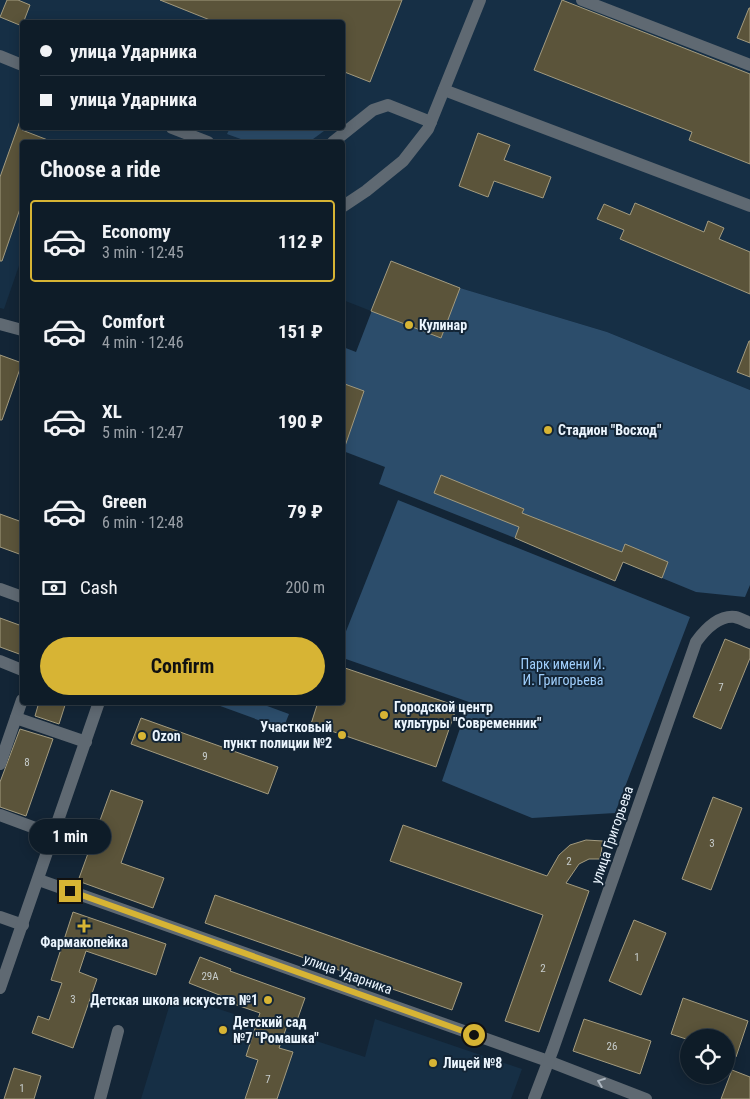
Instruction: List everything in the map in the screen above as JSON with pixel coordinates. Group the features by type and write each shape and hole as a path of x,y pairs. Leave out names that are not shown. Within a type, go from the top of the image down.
{"street":[{"path":"345,205 366,191 403,161 428,129 480,0"},
{"path":"582,0 750,65"},
{"path":"0,56 20,64"},
{"path":"444,90 750,206"},
{"path":"336,140 373,110 388,105 431,122"},
{"path":"177,130 203,140"},
{"path":"0,324 20,329"},
{"path":"0,590 20,596"},
{"name":"улица Григорьева","path":"534,1099 696,642 707,628 723,619 734,617 750,623"},
{"path":"0,661 20,669"},
{"path":"0,764 20,705"},
{"path":"0,988 99,705"},
{"path":"16,718 86,742"},
{"path":"0,815 54,834"},
{"name":"улица Ударника","path":"39,880 548,1061 646,1099"},
{"path":"0,917 22,925"},
{"path":"100,1099 118,1031"}],"shaded area":[{"path":"0,0 750,0 750,390 607,332 460,288 391,261 371,311 345,301 345,140 20,140 20,263 4,309 0,308"},
{"name":"Детский сад №7 \"Ромашка\"","path":"173,994 365,1057 375,1019 522,1069 511,1099 141,1099"}],"green space":[{"path":"229,130 325,130 312,140 244,140 227,134"},
{"name":"Стадион \"Восход\"","path":"391,261 460,288 607,332 750,390 750,585 745,597 696,592 623,562 615,581 515,538 379,484 385,467 345,452 345,446 350,432 345,430 345,348 356,352"},
{"name":"Парк имени И. И. Григорьева","path":"398,500 690,617 615,813 532,818 442,781 469,702 345,659 345,634"},
{"path":"217,705 264,705 289,714 283,729"}],"building":[{"path":"7,0 18,0 30,5 24,20 20,20 20,25 0,17"},
{"path":"160,0 402,0 370,82 345,72 345,20 210,20"},
{"path":"562,0 750,74 750,164 689,140 692,132 534,70"},
{"path":"750,8 750,43 737,38"},
{"path":"20,121 20,130 48,140 20,140 20,209 2,261 0,261 0,177"},
{"path":"478,133 510,145 504,160 551,177 543,198 494,181 488,197 459,186"},
{"path":"635,203 704,232 708,221 724,228 719,239 750,252 750,294 620,239 624,230 597,219 604,204 630,215"},
{"path":"391,261 460,288 441,338 371,311"},
{"path":"750,341 750,377 737,372"},
{"path":"0,355 20,362 20,369 2,420 0,420"},
{"path":"345,384 364,391 345,446"},
{"path":"441,475 524,509 522,513 622,552 625,544 668,562 662,578 623,562 615,581 515,538 519,527 434,493"},
{"path":"0,514 20,521 20,554 0,547"},
{"path":"0,618 20,625 20,654 0,647"},
{"path":"725,639 750,649 750,658 721,729 693,717"},
{"name":"Городской центр культуры \"Современник\"","path":"345,668 457,706 436,767 311,724 317,705 345,705"},
{"path":"38,705 65,705 59,724 35,716"},
{"path":"141,718 278,767 268,794 131,744"},
{"path":"20,729 53,739 26,816 0,807 0,782"},
{"path":"111,790 143,801 121,863 164,878 153,908 78,881"},
{"path":"713,797 742,808 711,890 682,879"},
{"path":"403,825 547,876 559,855 570,845 586,840 603,841 600,859 589,859 579,864 566,883 589,891 539,1032 505,1021 543,915 390,861"},
{"path":"215,895 462,983 452,1010 205,923"},
{"path":"73,912 166,944 156,975 86,951 79,972 97,979 73,1048 32,1033 38,1016 49,1020 62,983 51,980"},
{"path":"634,920 666,933 641,995 609,981"},
{"path":"200,957 231,969 230,971 305,998 295,1026 288,1023 279,1048 293,1052 277,1099 245,1099 258,1060 246,1056 260,1013 231,1003 232,1000 189,983"},
{"path":"683,998 748,1021 736,1057 735,1029 680,1029 680,1037 671,1034"},
{"path":"584,1019 651,1041 640,1074 573,1051"},
{"path":"14,1068 41,1076 34,1099 4,1099"},
{"path":"735,1071 750,1077 750,1099 721,1099 727,1084 735,1084"}],"place":[{"name":"Кулинар","path":"409,325"},
{"name":"Стадион \"Восход\"","path":"548,430"},
{"name":"Городской центр культуры \"Современник\"","path":"384,715"},
{"name":"Участковый пункт полиции №2","path":"342,735"},
{"name":"Ozon","path":"142,736"},
{"name":"Фармакопейка","path":"84,926"},
{"name":"Детская школа искусств №1","path":"268,1000"},
{"name":"Детский сад №7 \"Ромашка\"","path":"223,1030"},
{"name":"Лицей №8","path":"433,1063"}],"route":[{"path":"70,891 474,1035"}]}
